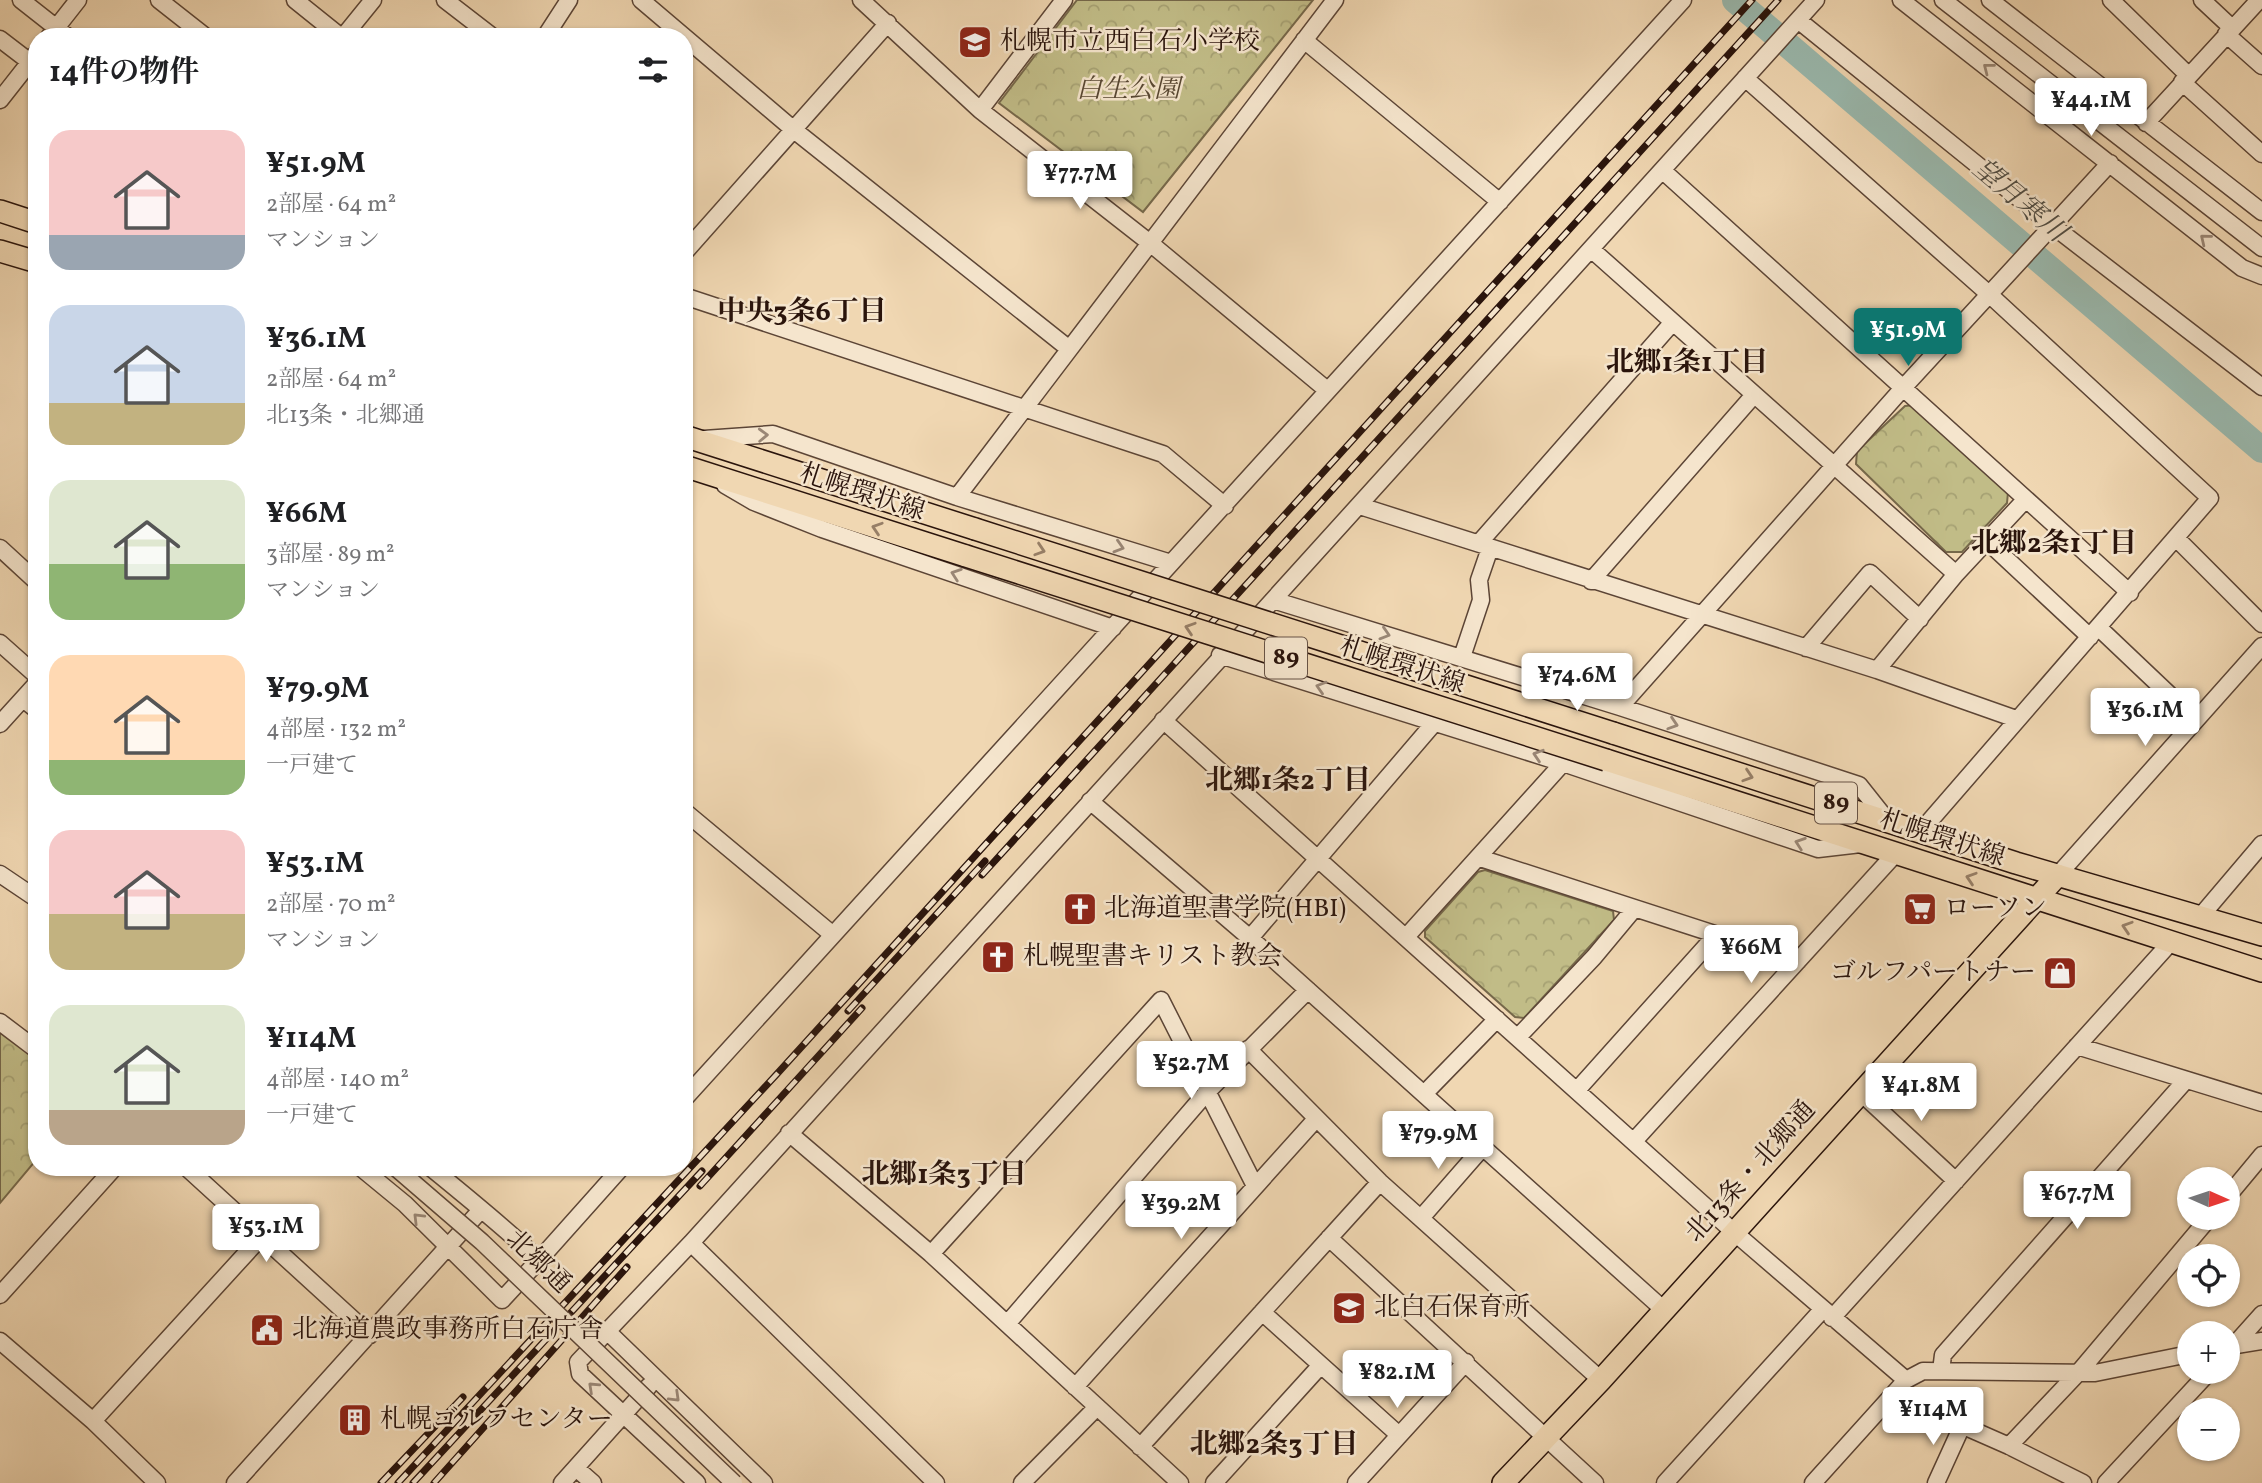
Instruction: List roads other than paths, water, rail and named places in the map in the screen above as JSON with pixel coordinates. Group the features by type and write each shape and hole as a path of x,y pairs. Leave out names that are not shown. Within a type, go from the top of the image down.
{"main road":[{"path":"0,211 28,220"},
{"path":"0,251 28,259"},
{"name":"札幌環状線","path":"693,439 2058,875 2262,935"},
{"name":"札幌環状線","path":"693,469 2262,971"},
{"name":"北13条・北郷通","path":"1503,1483 1601,1380 2058,875"}],"street":[{"path":"21,0 51,28"},
{"path":"62,28 78,0"},
{"path":"159,0 195,28"},
{"path":"295,0 331,28"},
{"path":"350,28 373,0"},
{"path":"445,0 481,28"},
{"path":"551,28 569,0"},
{"path":"641,0 674,28"},
{"path":"862,0 981,110 1150,243 1327,390"},
{"path":"981,110 1064,0"},
{"path":"957,496 1335,0"},
{"path":"697,1483 577,1368 578,1362 691,1243 1220,655 1360,506 1816,0"},
{"path":"1901,0 2242,268 2262,275"},
{"path":"1943,0 2261,247"},
{"path":"1990,0 2262,212"},
{"path":"2111,0 2262,154"},
{"path":"2202,0 2262,66"},
{"path":"2146,123 2259,0"},
{"path":"693,1089 1500,202 1678,2"},
{"path":"1798,20 2053,226 2262,387"},
{"path":"693,243 888,23"},
{"path":"0,39 28,54"},
{"path":"1304,40 1500,202"},
{"path":"693,44 794,130 1068,348"},
{"path":"0,100 28,64"},
{"path":"1745,78 1990,295 2210,499 1921,831"},
{"path":"1620,707 1903,388 2110,163"},
{"path":"1662,170 2130,593"},
{"path":"1591,248 1832,467 1956,575"},
{"path":"693,299 1163,454 1224,506"},
{"path":"1462,657 1481,600 1479,580 1485,545 1673,322"},
{"path":"1591,581 1753,396"},
{"path":"693,438 773,434 957,496 1171,563"},
{"path":"693,470 754,502 822,529 1113,628"},
{"path":"1877,670 1986,540 2025,500"},
{"path":"1360,506 1877,670 2016,719"},
{"path":"2176,538 2262,624"},
{"path":"1986,540 2195,719"},
{"path":"0,548 28,574"},
{"path":"1806,648 1870,572 1920,619"},
{"path":"1273,600 1462,657 1859,785 1886,819"},
{"path":"0,643 28,668"},
{"name":"北13条・北郷通","path":"2058,875 2262,646"},
{"path":"1220,655 1563,763 1818,849 1867,843"},
{"path":"0,724 28,693"},
{"path":"23,699 28,703"},
{"path":"1163,720 1735,1233 1906,1380"},
{"path":"1250,937 1436,722"},
{"path":"1406,937 1563,763"},
{"path":"1090,801 1250,937 1664,1310"},
{"path":"693,818 833,935"},
{"path":"2200,917 2262,844"},
{"path":"1634,1141 1896,853"},
{"path":"1480,858 1798,961"},
{"path":"0,874 28,893"},
{"path":"1518,1037 1594,957 1634,909"},
{"path":"1578,1090 1716,935"},
{"path":"1665,1483 1956,1181 2171,942"},
{"path":"1007,1324 1207,1092 1308,990"},
{"path":"931,1254 1161,1000 1255,1186"},
{"path":"1424,1094 1497,1019"},
{"path":"0,1022 28,1043"},
{"path":"2077,1046 2262,1103"},
{"path":"1248,1049 1380,1182 1601,1380"},
{"path":"1941,1371 1943,1355 2186,1080"},
{"path":"1860,1092 1956,1181"},
{"path":"1075,1387 1316,1119"},
{"path":"789,1133 931,1254 1180,1483"},
{"path":"1421,1218 1483,1147"},
{"path":"2240,1182 2262,1155"},
{"path":"0,1295 107,1176"},
{"path":"196,1176 370,1335"},
{"path":"371,1176 405,1204 502,1300 614,1176"},
{"name":"北郷通","path":"405,1176 482,1242 734,1483"},
{"path":"445,1176 480,1211 497,1220 539,1260"},
{"path":"1140,1447 1380,1182"},
{"path":"235,1483 480,1211"},
{"path":"2009,1446 2079,1372 2199,1230"},
{"path":"93,1421 262,1236"},
{"path":"1329,1238 1595,1483"},
{"path":"691,1243 936,1483"},
{"path":"1262,1312 1399,1435"},
{"path":"2240,1337 2262,1314"},
{"path":"608,1332 764,1483"},
{"path":"0,1341 93,1421 157,1483"},
{"path":"2240,1346 2262,1341"},
{"path":"1813,1483 1906,1380 1923,1371 2095,1373 2177,1356"},
{"path":"1356,1483 1466,1362"},
{"path":"1214,1483 1321,1365"},
{"path":"562,1483 655,1378"},
{"path":"2106,1483 2199,1384"},
{"path":"1893,1395 2009,1446 2083,1483"},
{"path":"1022,1483 1097,1407"},
{"path":"1936,1483 1962,1426"},
{"path":"576,1468 593,1483"}],"waterway":[{"name":"望月寒川","path":"1735,0 2262,450"}],"railway":[{"path":"693,1165 1752,0"},
{"path":"982,875 1778,0"},
{"path":"848,1011 985,861"},
{"path":"700,1186 862,1008"},
{"path":"413,1483 702,1171"},
{"path":"398,1483 682,1176"},
{"path":"434,1483 627,1267"},
{"path":"381,1483 463,1397"}],"place":[{"name":"札幌市立西白石小学校","path":"975,42"},
{"name":"北海道聖書学院(HBI)","path":"1080,909"},
{"name":"ローソン","path":"1920,909"},
{"name":"札幌聖書キリスト教会","path":"998,957"},
{"name":"ゴルフパートナー","path":"2060,973"},
{"name":"北白石保育所","path":"1349,1308"},
{"name":"北海道農政事務所白石庁舎","path":"267,1330"},
{"name":"札幌ゴルフセンター","path":"355,1420"}],"district":[{"name":"中央3条6丁目","path":"802,312"},
{"name":"北郷1条1丁目","path":"1687,363"},
{"name":"北郷2条1丁目","path":"2054,544"},
{"name":"北郷1条2丁目","path":"1288,781"},
{"name":"北郷1条3丁目","path":"944,1175"},
{"name":"北郷2条3丁目","path":"1274,1445"}],"park label":[{"name":"白生公園","path":"1128,90"}]}
